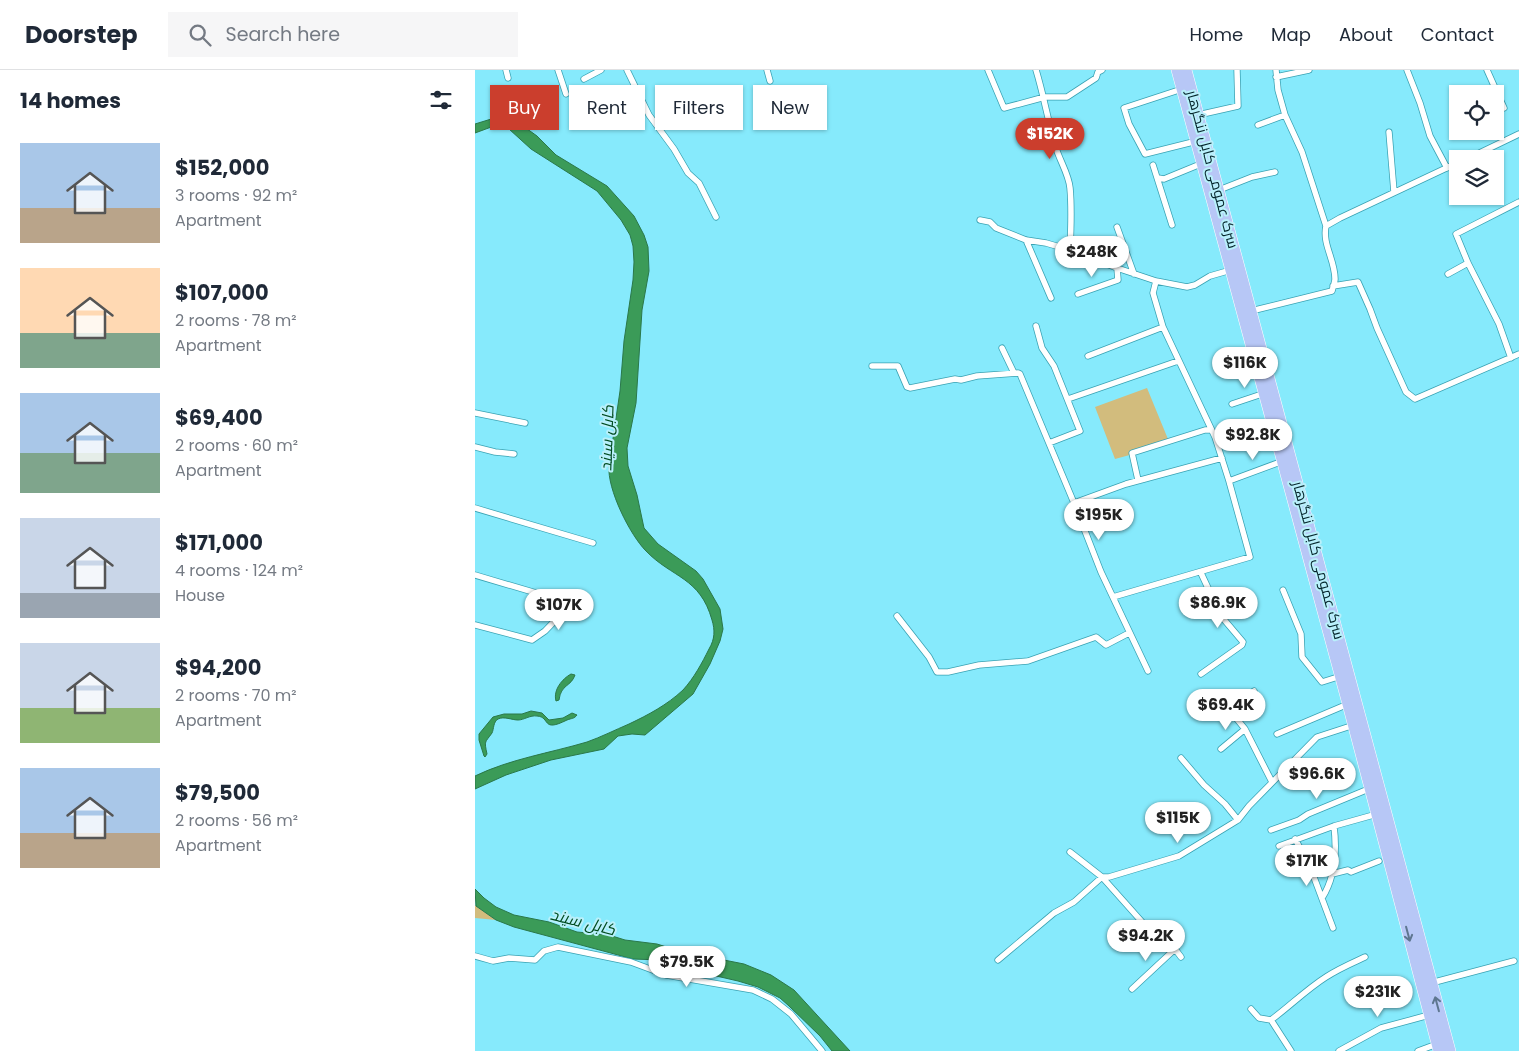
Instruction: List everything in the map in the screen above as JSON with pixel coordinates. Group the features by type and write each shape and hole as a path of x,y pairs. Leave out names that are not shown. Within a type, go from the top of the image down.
{"highway":[{"name":"سرک عمومی کابل ننگرهار","path":"1177,70 1231,270 1247,313 1427,985 1429,1015 1438,1047"},
{"name":"سرک عمومی کابل ننگرهار","path":"1186,70 1219,190 1265,393 1377,814 1427,985 1450,1051"}],"street":[{"path":"506,70 508,78"},
{"path":"558,70 566,94"},
{"path":"583,79 601,70"},
{"path":"627,70 649,115 674,149 688,173 699,183 716,217"},
{"path":"767,70 769,81"},
{"path":"988,70 1003,108 1045,97 1067,97 1096,78 1098,72 1102,70"},
{"path":"1036,70 1045,97 1049,123 1070,186 1070,250"},
{"path":"1199,115 1238,106 1237,70"},
{"path":"1247,313 1332,291 1335,279 1324,235 1326,226 1302,152 1285,115 1278,90 1276,73 1308,70"},
{"path":"1326,226 1447,168 1431,136 1421,103 1407,70"},
{"path":"1487,70 1505,108"},
{"path":"1182,90 1124,108 1129,124 1145,154 1197,141"},
{"path":"1258,125 1285,115"},
{"path":"1389,132 1394,192"},
{"path":"1486,150 1519,134"},
{"path":"1158,178 1164,179 1203,163"},
{"path":"1153,165 1172,224"},
{"path":"1219,190 1252,177 1275,172"},
{"path":"1511,358 1499,324 1468,263 1456,234 1519,202"},
{"path":"980,220 990,222 996,228 1026,240 1046,243 1070,250 1156,281 1187,287 1195,285 1210,276 1231,270"},
{"path":"1117,227 1134,274"},
{"path":"1026,240 1051,298"},
{"path":"1448,274 1468,263"},
{"path":"1078,294 1118,280 1117,268"},
{"path":"1113,597 1250,558 1222,458 1163,327 1153,293 1156,281"},
{"path":"1333,286 1357,282 1406,392 1415,399 1519,354"},
{"path":"1036,326 1042,348 1054,366 1080,431 1049,443"},
{"path":"1088,356 1163,327"},
{"path":"1002,348 1014,373"},
{"path":"1068,399 1178,361"},
{"path":"872,366 898,366 907,387 910,388 977,376 1019,374 1074,503 1089,544 1148,670"},
{"path":"1232,404 1265,393"},
{"path":"475,413 525,423"},
{"path":"1138,480 1132,453 1205,430 1211,430"},
{"path":"475,447 514,454"},
{"path":"1074,503 1138,480 1222,458"},
{"path":"1229,481 1283,461"},
{"path":"475,508 593,543"},
{"path":"1201,573 1221,616 1243,642 1226,658 1201,674"},
{"path":"475,575 574,604 545,631 532,640 475,625"},
{"path":"1283,590 1301,634 1301,657 1322,682 1341,676"},
{"path":"897,616 929,657 937,672 948,672 979,665 1027,661 1096,637 1106,645 1129,632"},
{"path":"1227,707 1254,690"},
{"path":"1219,698 1245,729 1272,782"},
{"path":"1277,734 1348,704"},
{"path":"998,960 1054,914 1074,902 1101,877 1109,877 1179,856 1238,820 1249,806 1317,737 1354,725"},
{"path":"1221,749 1245,729"},
{"path":"1181,758 1238,820"},
{"path":"1271,830 1299,820 1308,814 1371,788"},
{"path":"1279,846 1334,826 1377,814"},
{"path":"1322,898 1327,890 1332,874 1337,849 1334,826"},
{"path":"1295,839 1309,864 1333,928"},
{"path":"1070,852 1101,877 1160,943 1175,949 1181,957"},
{"path":"1332,874 1348,870 1351,872 1379,861"},
{"path":"1122,947 1143,924"},
{"path":"475,956 493,961 509,958 535,960 544,951 558,947 631,962 666,975 753,990 772,999 791,1014 822,1051"},
{"path":"1132,989 1175,949"},
{"path":"1251,1009 1259,1018 1271,1020 1328,976 1365,957"},
{"path":"1427,985 1514,960"},
{"path":"1339,1051 1381,1028 1429,1015"},
{"path":"1271,1020 1291,1051"},
{"path":"1418,1051 1438,1047"}],"shaded area":[{"path":"490,119 490,127 475,133 475,124"},
{"path":"510,130 529,130 556,155 607,186 634,216 644,235 648,247 649,271 642,310 636,403 627,448 628,466 644,528 658,544 696,571 703,579 720,609 723,629 710,664 693,694 645,735 618,736 604,749 551,760 506,775 475,789 475,776 488,770 592,740 636,721 664,705 683,690 691,680 711,645 714,634 714,627 707,606 693,586 656,560 646,551 633,534 616,499 609,476 620,391 624,341 633,280 633,246 630,235 621,220 597,191 531,149"},
{"path":"1147,388 1170,444 1115,459 1095,407"},
{"path":"571,674 575,675 573,679 562,691 559,700 556,701 555,697 559,685"},
{"path":"531,711 542,713 549,720 563,718 572,713 577,715 574,718 553,725 537,716 518,720 500,718 496,720 492,733 486,742 487,754 484,756 479,734 493,717 504,714 522,714"},
{"path":"475,889 496,907 514,915 549,922 577,932 609,935 625,940 657,944 679,951 744,964 771,975 794,990 850,1051 832,1051 820,1036 780,998 758,987 686,969 662,960 633,959 514,927 496,920 476,906"},
{"path":"476,906 496,920 475,918"}],"water label":[{"name":"کابل سيند","path":"607,438"},
{"name":"کابل سيند","path":"583,922"}]}
